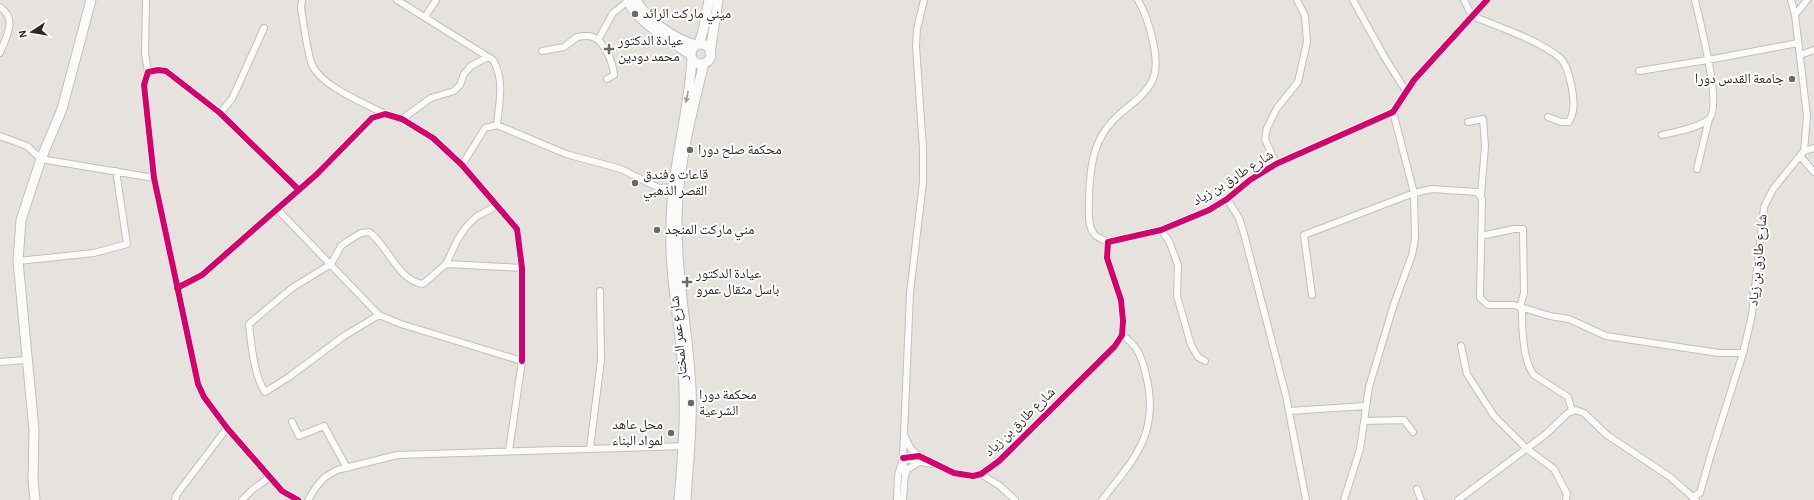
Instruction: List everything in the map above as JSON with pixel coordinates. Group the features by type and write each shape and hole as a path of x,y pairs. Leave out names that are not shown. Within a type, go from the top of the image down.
{"main road":[{"path":"35,500 33,480 34,430 26,360 18,261 21,220 41,159 62,109 91,0"},
{"path":"631,0 646,14 675,36 684,42 708,47 710,53"},
{"path":"631,0 635,12 696,62 704,62 708,60 718,0"},
{"path":"691,57 692,49 698,44 703,31 709,0"},
{"name":"شارع عمر المختار","path":"686,500 684,389 671,255 673,187 691,77 691,57"},
{"name":"شارع عمر المختار","path":"679,500 691,389 677,259 677,215 680,185 690,126 704,62"}],"street":[{"path":"146,0 146,54 148,72 144,85 154,178 198,384 204,397 227,428 282,491 298,500"},
{"path":"302,0 301,8 311,63 317,74 330,85 385,114 402,119 433,138 462,165 516,229 522,268 522,361 509,451"},
{"path":"397,0 493,60 500,77 497,125"},
{"path":"424,17 436,0"},
{"path":"598,40 613,13 631,0"},
{"path":"903,500 905,475 903,458 910,293 923,182 923,149 916,46 917,29 924,0"},
{"path":"1102,500 1123,474 1137,451 1147,434 1150,420 1150,387 1145,367 1140,353 1133,342 1122,335 1123,321 1120,300 1107,258 1108,242 1095,234 1091,226 1089,214 1090,172 1093,155 1099,140 1107,128 1142,95 1150,85 1154,75 1154,50 1145,15 1138,0"},
{"path":"1276,164 1265,139 1267,128 1277,108 1298,82 1307,42 1305,16 1297,0"},
{"path":"1353,0 1385,58 1406,91"},
{"path":"1464,0 1472,16 1516,32 1562,59 1570,75 1574,99 1573,114 1569,122 1561,122 1548,117"},
{"path":"1344,500 1360,449 1369,387 1378,354 1414,246 1416,223 1414,193 1393,112 1406,91 1428,62 1487,0"},
{"path":"1695,0 1708,60 1714,101 1713,112 1709,119 1697,169"},
{"name":"شارع طارق بن زياد","path":"1694,499 1703,487 1711,454 1743,353 1752,315 1764,207 1773,189 1804,150 1807,116 1795,15 1791,0"},
{"path":"1795,15 1807,0"},
{"path":"0,7 7,12 11,23 0,53"},
{"path":"220,114 232,99 264,28"},
{"path":"542,51 564,47 577,37 590,36 598,40 613,64 614,75 607,79"},
{"path":"1639,71 1798,43"},
{"path":"1800,55 1814,50"},
{"path":"402,119 431,98 454,91 460,84 464,74 471,66 488,57"},
{"path":"148,72 158,70 166,71 220,114 298,190"},
{"name":"شارع طارق بن زياد","path":"1108,242 1161,230 1209,210 1250,180 1276,164 1393,112"},
{"path":"177,288 202,275 278,210 317,174 372,118 385,114"},
{"path":"1468,122 1483,119 1485,146 1481,195 1480,298 1484,303 1490,306 1514,305 1550,316 1569,319 1606,336 1719,353 1743,353"},
{"path":"1662,135 1699,124 1709,119"},
{"path":"462,165 485,128 497,125 566,154 621,170 659,188 673,187"},
{"path":"0,136 28,146 41,159 154,178"},
{"path":"1804,150 1814,148"},
{"path":"1800,156 1814,172"},
{"path":"18,261 94,253 127,244 116,171"},
{"path":"1312,295 1304,235 1414,193 1432,189 1475,191 1481,195"},
{"path":"1226,199 1239,218 1244,234 1288,411 1306,500"},
{"path":"379,315 344,336 289,377 265,392 256,369 249,324 292,288 331,264 341,246 354,236 367,232 372,234 403,273 420,283 427,282 446,264 452,249 466,227 476,217 496,206"},
{"path":"278,210 379,315 402,324 522,361"},
{"path":"1481,236 1514,229 1523,229 1524,293 1520,307 1522,312 1526,352 1530,371 1568,397 1572,410"},
{"path":"1161,230 1169,241 1178,265 1177,296 1191,345 1198,357 1205,361"},
{"path":"446,264 522,268"},
{"path":"590,448 601,360 600,291"},
{"name":"شارع طارق بن زياد","path":"918,460 934,464 964,476 981,474 998,461 1115,346 1122,335"},
{"path":"1461,346 1467,374 1494,416 1527,449 1554,469 1567,494 1566,500"},
{"path":"0,362 26,360"},
{"path":"1288,411 1366,406"},
{"path":"1458,500 1527,449 1572,410 1584,413 1607,435 1670,476 1694,499"},
{"path":"1364,421 1404,420 1413,432"},
{"path":"292,422 299,436 324,426 347,468"},
{"path":"175,500 177,494 227,428"},
{"path":"904,435 918,460"},
{"path":"308,500 316,487 325,477 337,470 371,460 397,455 686,446"},
{"path":"903,458 918,460"},
{"path":"897,500 898,475 903,458"},
{"path":"905,475 918,460"},
{"path":"981,474 1000,486 1015,500"},
{"path":"242,500 252,490 270,477"},
{"path":"1417,489 1421,500"}],"cycle path":[{"path":"903,458 919,456 954,473 973,476 981,474 999,461 1115,346 1122,335 1123,321 1121,300 1107,258 1108,242 1161,230 1209,210 1227,199 1250,180 1276,164 1393,112 1414,80 1487,0"},
{"path":"298,189 220,113 166,71 158,70 148,72 144,85 154,178 198,384 204,397 227,428 282,491 298,500"},
{"path":"177,288 202,275 317,174 372,118 385,114 402,119 433,138 462,165 517,229 522,268 522,361"}],"place":[{"name":"ميني ماركت الرائد","path":"635,14"},
{"name":"عيادة الدكتور محمد دودين","path":"609,49"},
{"name":"جامعة القدس دورا","path":"1792,79"},
{"name":"محكمة صلح دورا","path":"690,150"},
{"name":"قاعات وفندق القصر الذهبي","path":"635,183"},
{"name":"مني ماركت المنجد","path":"657,230"},
{"name":"عيادة الدكتور باسل مثقال عمرو","path":"687,282"},
{"name":"محكمة دورا الشرعية","path":"691,403"},
{"name":"محل عاهد لمواد البناء","path":"671,433"}]}
